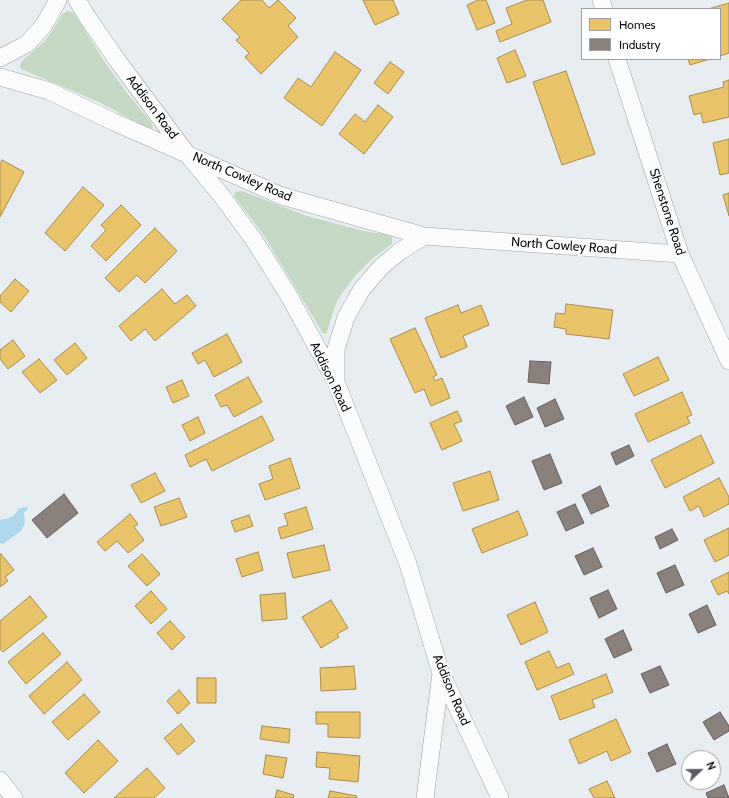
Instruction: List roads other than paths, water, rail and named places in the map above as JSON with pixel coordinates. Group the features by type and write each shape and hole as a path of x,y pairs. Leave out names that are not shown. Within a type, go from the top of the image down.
{"street":[{"path":"0,58 27,44 44,25 58,0"},
{"name":"Addison Road","path":"77,0 117,60 187,154 221,195 254,240 289,296 336,382 408,564 441,674 500,798"},
{"name":"Shenstone Road","path":"618,60 680,254 729,361"},
{"name":"North Cowley Road","path":"0,77 49,90 114,122 282,196 424,236 680,254"},
{"path":"336,382 336,348 346,317 362,289 381,267 399,252 424,236"},
{"path":"425,798 441,674"},
{"path":"0,780 14,798"}],"water":[{"path":"27,507 28,509 24,513 25,523 21,531 3,544 0,543 0,520 13,516 20,508"}]}
